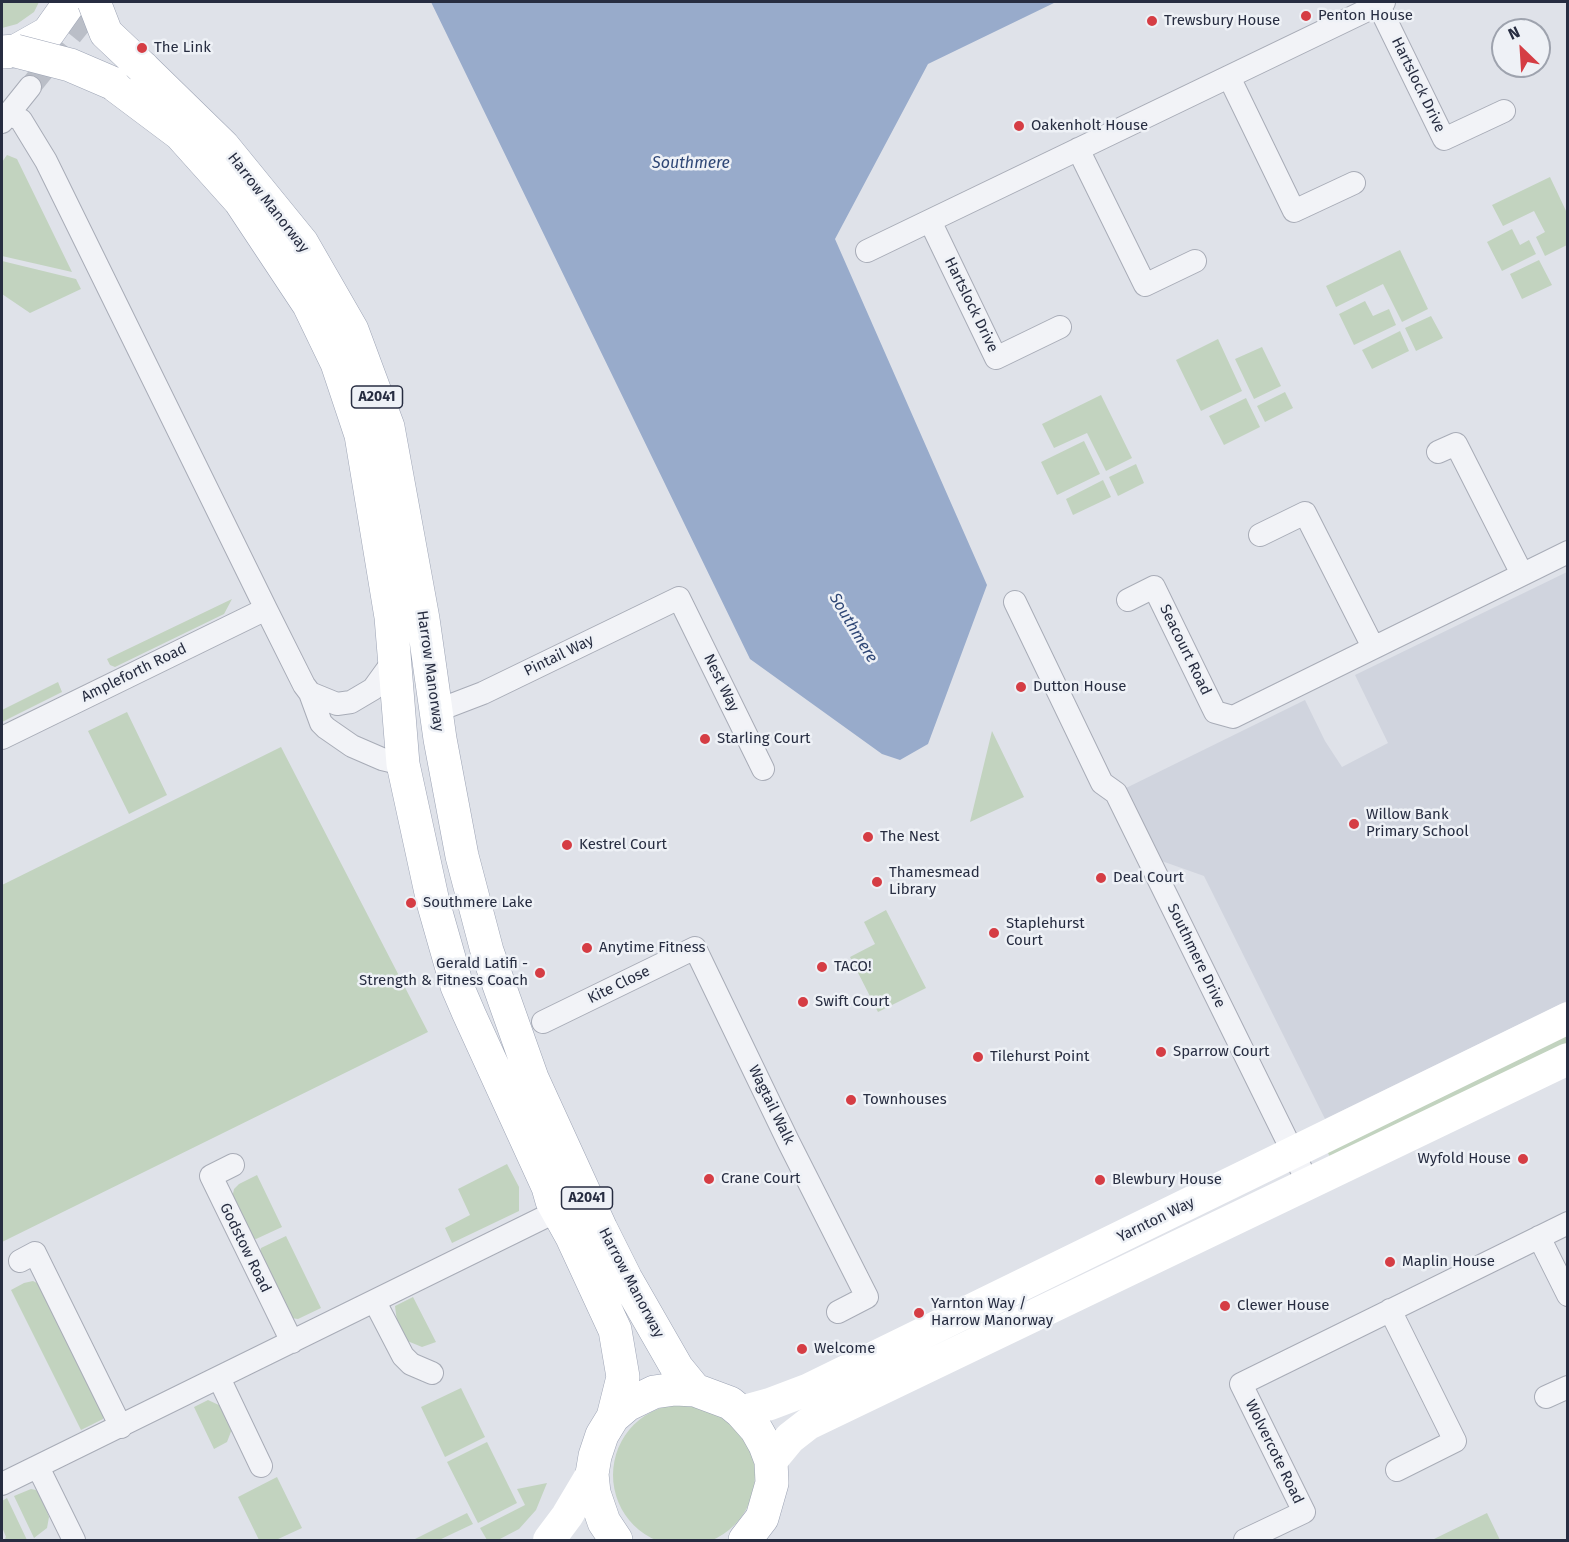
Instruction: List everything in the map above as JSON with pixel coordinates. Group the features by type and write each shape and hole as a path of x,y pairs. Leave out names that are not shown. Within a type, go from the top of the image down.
{"main road":[{"path":"9,52 48,33 70,2"},
{"name":"Harrow Manorway","path":"93,2 106,33 223,146 302,243 352,330 388,427 423,618 436,711 462,856 487,951 532,1078 626,1279 676,1368 694,1390"},
{"name":"Harrow Manorway","path":"9,52 70,66 112,82 180,134 240,201 309,305 337,363 362,435 391,617 403,764 433,902 457,986 557,1211 572,1237 615,1330 622,1377 613,1417"},
{"name":"A2041","path":"616,1540 604,1522 598,1507 592,1474 602,1435 613,1417 627,1405 654,1392 675,1389 694,1390 712,1395 741,1412 756,1429 771,1461 772,1484 757,1533"}],"street":[{"name":"Hartslock Drive","path":"867,251 1381,3 1444,139 1504,111"},
{"path":"1229,77 1294,212 1354,183"},
{"path":"5,118 30,87"},
{"path":"5,118 21,120 46,161 266,609 310,693 321,723 352,746 382,759 403,764"},
{"path":"1078,149 1145,285 1195,261"},
{"name":"Hartslock Drive","path":"930,221 996,358 1060,327"},
{"path":"1438,452 1456,444 1522,574"},
{"path":"1260,535 1305,513 1373,647"},
{"name":"Seacourt Road","path":"1128,600 1154,587 1215,712 1233,717 1568,552"},
{"name":"Pintail Way","path":"436,711 483,693 679,598"},
{"name":"Nest Way","path":"679,598 763,769"},
{"name":"Southmere Drive","path":"1015,602 1102,783 1116,793 1309,1185"},
{"name":"Ampleforth Road","path":"2,738 266,609"},
{"path":"310,693 337,704 351,702 373,689 394,660"},
{"name":"Kite Close","path":"543,1022 695,948"},
{"name":"Wagtail Walk","path":"695,948 788,1141 867,1297 838,1312"},
{"name":"Yarnton Way","path":"741,1412 771,1404 807,1390 1568,1018"},
{"path":"771,1461 790,1438 808,1424 1568,1059"},
{"name":"Godstow Road","path":"233,1165 211,1176 292,1342"},
{"path":"2,1484 557,1211"},
{"name":"Wolvercote Road","path":"1245,1540 1304,1512 1241,1384 1568,1223"},
{"path":"1539,1237 1568,1295"},
{"path":"27,1257 121,1427"},
{"path":"375,1302 403,1356 411,1365 432,1373"},
{"path":"1390,1310 1455,1441 1397,1470"},
{"path":"219,1378 261,1466"},
{"path":"1546,1397 1568,1387"},
{"path":"38,1467 74,1540"},
{"path":"549,1540 567,1516 592,1474"}],"shaded area":[{"name":"Willow Bank Primary School","path":"1567,572 1567,1001 1325,1119 1204,876 1156,859 1124,789 1305,700 1325,741 1342,767 1388,743 1355,675"}],"green space":[{"path":"2,2 39,2 34,12 17,24 2,28"},
{"path":"7,155 17,159 72,272 2,256 2,162"},
{"path":"1550,177 1567,213 1567,245 1545,256 1536,237 1545,232 1534,211 1503,226 1492,205"},
{"path":"1512,229 1520,245 1529,240 1536,254 1502,271 1487,242"},
{"path":"1400,250 1428,309 1402,322 1383,284 1336,307 1326,286"},
{"path":"1539,260 1552,285 1522,299 1510,274"},
{"path":"2,261 76,279 81,289 30,313 2,294"},
{"path":"1365,301 1373,316 1389,309 1396,325 1354,345 1339,314"},
{"path":"1431,316 1443,338 1416,351 1405,328"},
{"path":"1400,331 1409,351 1372,369 1362,350"},
{"path":"1218,339 1242,391 1201,411 1176,360"},
{"path":"1262,347 1281,386 1254,399 1235,359"},
{"path":"1285,392 1293,408 1265,422 1257,406"},
{"path":"1101,395 1132,458 1106,471 1087,433 1054,448 1042,424"},
{"path":"1246,398 1260,427 1224,445 1209,416"},
{"path":"1084,441 1100,474 1057,495 1041,462"},
{"path":"1136,464 1144,483 1118,496 1109,477"},
{"path":"1103,480 1111,497 1073,515 1066,499"},
{"path":"232,599 224,614 115,667 110,665 107,659"},
{"path":"58,682 62,692 2,722 2,710"},
{"path":"127,712 167,795 129,814 88,731"},
{"path":"992,731 1024,797 970,822"},
{"path":"281,747 428,1032 2,1242 2,885"},
{"path":"886,910 926,988 878,1012 850,957 875,944 864,922"},
{"path":"1567,1031 1567,1048 1330,1157 1326,1149"},
{"path":"507,1164 519,1187 519,1211 452,1243 445,1228 470,1215 458,1189"},
{"path":"257,1175 282,1227 256,1239 251,1238 232,1198 234,1189 239,1184"},
{"path":"286,1236 321,1308 298,1319 291,1318 258,1257 261,1248"},
{"path":"33,1281 39,1284 104,1413 103,1419 81,1430 11,1290"},
{"path":"413,1297 436,1342 422,1347 405,1340 397,1322 395,1306"},
{"path":"461,1388 485,1437 445,1457 421,1407"},
{"path":"208,1400 221,1406 232,1429 227,1442 214,1449 194,1407"},
{"path":"684,1404 711,1409 734,1425 750,1448 755,1475 750,1502 734,1525 711,1541 684,1546 657,1541 634,1525 618,1502 613,1475 618,1448 634,1425 657,1409"},
{"path":"487,1442 517,1503 478,1523 447,1462"},
{"path":"277,1477 302,1528 276,1540 259,1540 238,1497"},
{"path":"547,1483 536,1510 519,1529 498,1540 487,1540 480,1528 525,1505 517,1489"},
{"path":"31,1489 36,1490 42,1498 49,1517 47,1528 34,1538 14,1496"},
{"path":"7,1498 27,1540 6,1540 5,1538 2,1527 2,1501"},
{"path":"467,1513 473,1524 439,1540 413,1540"},
{"path":"1487,1513 1500,1540 1432,1540"}],"water":[{"name":"Southmere","path":"431,2 1056,2 928,64 835,239 987,585 928,744 900,760 882,754 750,659"}],"tunnel":[{"path":"30,87 98,2"}],"place":[{"name":"Penton House","path":"1306,16"},
{"name":"Trewsbury House","path":"1152,21"},
{"name":"The Link","path":"142,48"},
{"name":"Oakenholt House","path":"1019,126"},
{"name":"Dutton House","path":"1021,687"},
{"name":"Starling Court","path":"705,739"},
{"name":"Willow Bank Primary School","path":"1354,824"},
{"name":"The Nest","path":"868,837"},
{"name":"Kestrel Court","path":"567,845"},
{"name":"Deal Court","path":"1101,878"},
{"name":"Thamesmead Library","path":"877,882"},
{"name":"Southmere Lake","path":"411,903"},
{"name":"Staplehurst Court","path":"994,933"},
{"name":"Anytime Fitness","path":"587,948"},
{"name":"TACO!","path":"822,967"},
{"name":"Gerald Latifi - Strength & Fitness Coach","path":"540,973"},
{"name":"Swift Court","path":"803,1002"},
{"name":"Sparrow Court","path":"1161,1052"},
{"name":"Tilehurst Point","path":"978,1057"},
{"name":"Townhouses","path":"851,1100"},
{"name":"Wyfold House","path":"1523,1159"},
{"name":"Crane Court","path":"709,1179"},
{"name":"Blewbury House","path":"1100,1180"},
{"name":"Maplin House","path":"1390,1262"},
{"name":"Clewer House","path":"1225,1306"},
{"name":"Yarnton Way / Harrow Manorway","path":"919,1313"},
{"name":"Welcome","path":"802,1349"}]}
